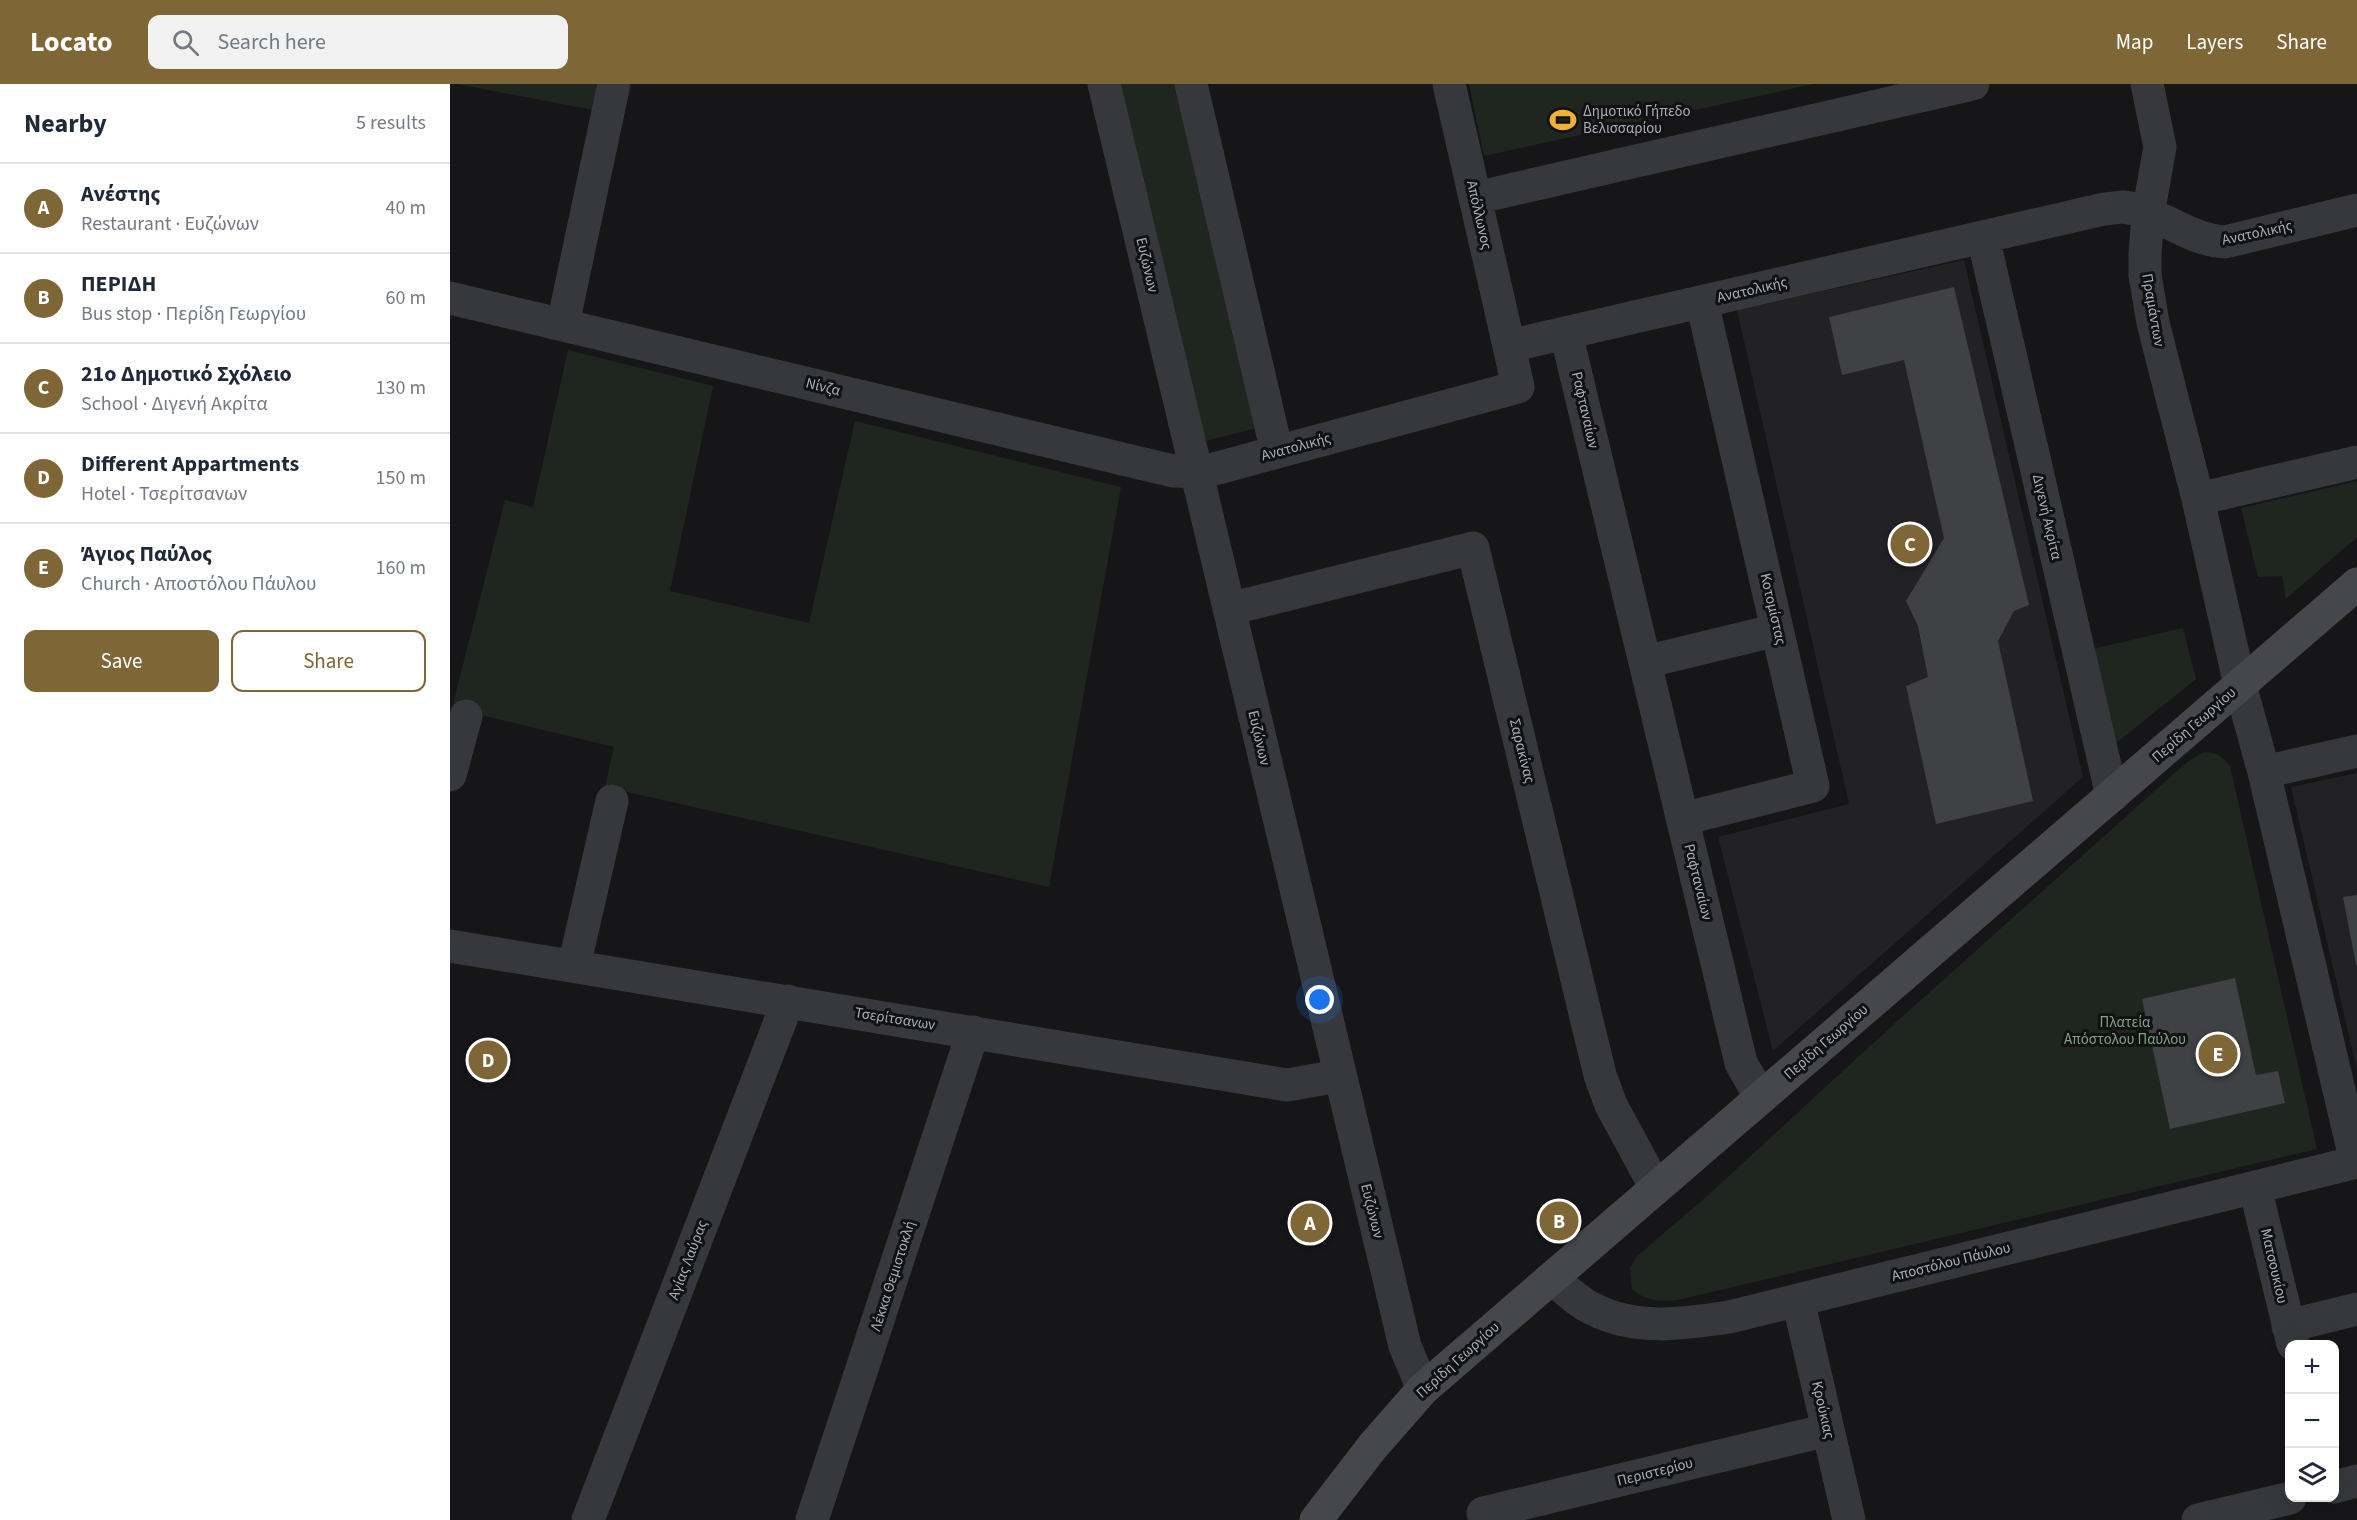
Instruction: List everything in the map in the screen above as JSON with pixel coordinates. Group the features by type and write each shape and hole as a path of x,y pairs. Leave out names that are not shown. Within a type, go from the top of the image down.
{"street":[{"path":"563,324 614,84"},
{"name":"Ευζώνων","path":"1104,84 1339,1076 1405,1346 1423,1389"},
{"path":"1191,84 1277,452"},
{"name":"Απόλλωνος","path":"1449,84 1509,346"},
{"path":"1475,198 1973,84"},
{"name":"Πραμάντων","path":"2147,84 2160,147 2148,214 2145,254 2148,294 2158,343 2198,498 2240,685 2264,772 2357,1162"},
{"name":"Ανατολικής","path":"1196,473 1518,387 1509,346 2104,209 2122,207 2148,214 2207,241 2225,242 2357,210"},
{"name":"Διγενή Ακρίτα","path":"1983,237 2112,796"},
{"name":"Νίνζα","path":"450,298 1173,471 1196,473"},
{"name":"Κοτομίστας","path":"1683,819 1813,786 1702,302"},
{"name":"Ραφταναίων","path":"1566,333 1741,1063 1761,1098"},
{"path":"2198,498 2357,462"},
{"name":"Σαρακίνας","path":"1229,609 1473,548 1600,1075 1611,1106 1656,1188"},
{"name":"Περίδη Γεωργίου","path":"1316,1520 1373,1446 1423,1389 2357,584"},
{"path":"1645,662 1777,630"},
{"path":"450,775 466,716"},
{"path":"2264,772 2357,751"},
{"path":"574,966 612,801"},
{"name":"Τσερίτσανων","path":"450,946 1287,1085 1339,1076"},
{"name":"Αγίας Λαύρας","path":"588,1520 788,1001"},
{"name":"Λέκκα Θεμιστοκλή","path":"812,1520 974,1032"},
{"name":"Αποστόλου Πάυλου","path":"1552,1278 1593,1309 1637,1323 1676,1325 1729,1317 2357,1162"},
{"name":"Ματσουκίου","path":"2255,1187 2290,1335"},
{"name":"Κρούκιας","path":"1798,1300 1849,1520"},
{"path":"2290,1335 2357,1309"},
{"name":"Περιστερίου","path":"1483,1513 1828,1430"},
{"path":"2339,1486 2357,1481"},
{"path":"2198,1520 2285,1498"}],"shaded area":[{"path":"1964,260 2083,777 1773,1051 1718,837 1849,804 1737,310"},
{"path":"2357,773 2357,1070 2291,787"}],"green space":[{"path":"456,84 598,84 593,110"},
{"path":"1116,84 1178,84 1257,428 1201,442"},
{"name":"Δημοτικό Γήπεδο Βελισσαρίου","path":"1469,84 1814,84 1484,156"},
{"path":"568,350 713,386 670,591 809,623 855,421 1121,487 1049,887 605,787 614,747 452,708 505,500 533,507"},
{"path":"2357,481 2357,537 2286,599 2282,576 2258,577 2241,508"},
{"path":"2183,628 2196,679 2111,747 2088,650"},
{"name":"Πλατεία Απόστολου Παύλου","path":"2202,753 2218,755 2230,766 2317,1149 1678,1300 1653,1300 1632,1289 1630,1269 1636,1257 1706,1197 1894,1024 2187,762"}],"building":[{"path":"1954,287 2029,605 2014,611 1998,641 2033,801 1936,824 1906,686 1928,677 1918,626 1906,601 1944,538 1904,360 1842,375 1829,317"},
{"path":"2357,895 2357,965 2356,965 2343,897"},
{"path":"2235,978 2256,1075 2278,1071 2285,1103 2170,1129 2142,999"}],"place":[{"name":"Δημοτικό Γήπεδο Βελισσαρίου","path":"1563,120"},
{"name":"21ο Δημοτικό Σχόλειο","path":"1910,544"},
{"name":"Άγιος Παύλος","path":"2218,1054"},
{"name":"Different Appartments","path":"488,1060"},
{"name":"ΠΕΡΙΔΗ","path":"1559,1221"},
{"name":"Ανέστης","path":"1310,1223"}]}
